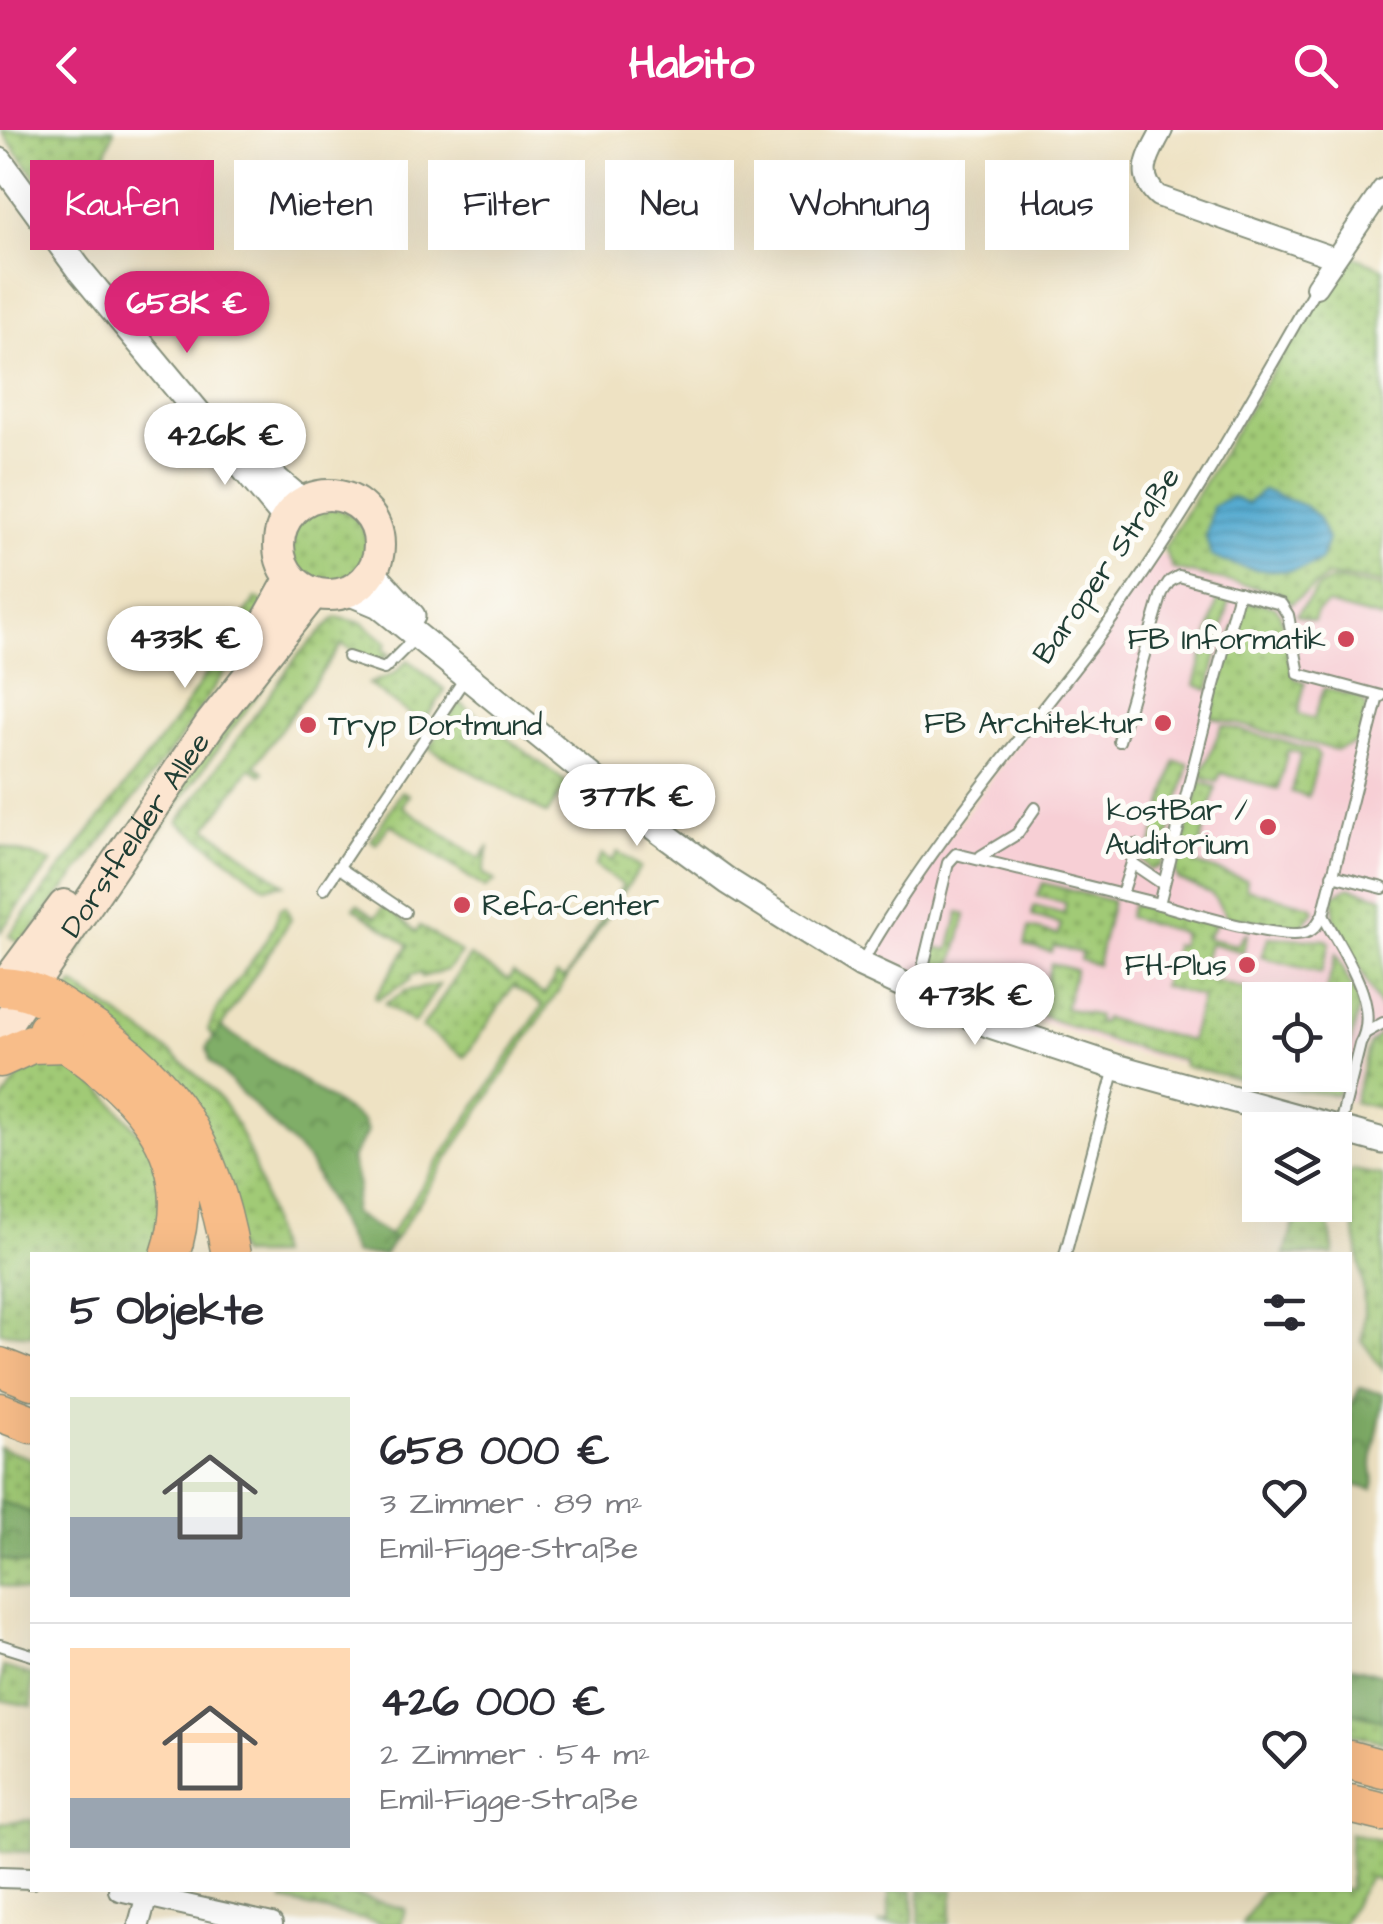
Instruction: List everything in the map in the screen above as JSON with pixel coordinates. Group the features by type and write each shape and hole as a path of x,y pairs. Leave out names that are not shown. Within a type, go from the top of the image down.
{"highway":[{"path":"10,1002 131,1094 165,1141 180,1196 171,1252"},
{"path":"10,1002 107,1038 144,1070 190,1125 218,1186 230,1252"},
{"path":"0,1058 23,1046 68,1043"},
{"path":"0,1352 30,1350"},
{"path":"0,1367 30,1379"},
{"path":"0,1412 30,1423"},
{"path":"1352,1761 1383,1769"},
{"path":"1352,1804 1383,1812"}],"main road":[{"path":"327,496 342,498 369,516 379,542 360,582 302,586 279,550 295,511 327,496"},
{"name":"Dorstfelder Allee","path":"10,1002 256,639 302,586"}],"street":[{"path":"1162,130 1144,167 1148,184 1158,196 1335,258"},
{"path":"0,161 78,268 207,419 295,511"},
{"name":"Baroper Straße","path":"1316,287 1383,188"},
{"path":"360,582 379,605 464,671"},
{"path":"360,582 644,819 729,882 861,965 916,994 1116,1067 1275,1112"},
{"path":"1352,1133 1383,1141"},
{"path":"0,1876 30,1878"},
{"path":"128,1892 183,1897 272,1924"},
{"path":"139,1924 147,1896"}],"lane":[{"name":"Baroper Straße","path":"861,965 952,822 1094,643 1143,572 1316,287"},
{"path":"916,994 948,863 956,854 1257,929 1303,935 1314,928 1322,914 1381,696 1299,674 1284,608 1179,576 1168,582 1119,741"},
{"path":"1159,904 1239,592"},
{"path":"348,657 384,668 418,636"},
{"path":"324,888 464,671"},
{"path":"980,857 1017,834 1035,808"},
{"path":"1122,894 1135,845"},
{"path":"332,852 340,864 406,912"},
{"path":"1132,863 1163,884"},
{"path":"1332,875 1383,888"},
{"path":"1322,914 1368,1006 1367,1032 1360,1044 1343,1112"},
{"path":"1367,1032 1383,1023"},
{"path":"1066,1252 1116,1067"},
{"path":"0,1645 30,1654"}],"shaded area":[{"path":"1157,554 1383,614 1383,1029 1365,1047 1352,1101 1312,1092 1352,1092 1352,982 1242,982 1242,1077 1114,1048 948,988 877,954 940,849"}],"green space":[{"path":"1,130 114,130 103,160 30,160 30,170"},
{"path":"1352,256 1383,268 1383,583 1329,576 1291,603 1280,593 1173,569 1164,549 1320,292"},
{"path":"329,508 356,519 367,546 356,573 329,584 302,573 291,546 302,519"},
{"path":"1332,580 1383,587 1383,619 1327,604 1317,611 1314,621 1296,615 1319,587"},
{"path":"1201,586 1222,592 1229,602 1209,690 1195,685 1218,599 1197,592"},
{"path":"256,598 269,605 177,743 22,944 9,936 178,717"},
{"path":"1251,601 1275,606 1280,613 1294,678 1305,682 1298,714 1314,719 1324,688 1359,697 1367,707 1358,743 1336,750 1211,717 1236,622"},
{"path":"336,617 362,623 387,643 383,649 391,656 369,662 342,644 255,765 264,772 261,775 250,768 207,828 284,884 265,887 178,822 298,655"},
{"path":"293,621 304,631 182,798 70,965 60,959"},
{"path":"408,660 445,690 423,724 368,684 394,674"},
{"path":"459,702 567,783 547,814 429,748"},
{"path":"1222,725 1315,750 1319,756 1308,797 1291,792 1301,753 1288,750 1278,789 1221,773 1217,782 1202,778 1198,767 1204,768"},
{"path":"1175,761 1189,764 1161,866 1150,870 1142,860 1146,848 1151,848"},
{"path":"1200,782 1216,787 1195,864 1247,880 1246,889 1311,906 1314,911 1301,927 1227,917 1212,894 1178,879 1175,871"},
{"path":"402,791 409,795 402,806 480,859 489,846 483,873 495,881 485,888 390,824 376,844 371,840"},
{"path":"0,846 52,862 0,932"},
{"path":"618,852 640,867 395,1239 388,1237 543,1005 513,986 465,1057 422,1028 470,956 508,980 513,973 544,995 557,975 565,979 623,885 595,866 602,855 612,861"},
{"path":"1043,883 1112,901 1097,965 1080,960 1082,953 1054,946 1051,952 1025,945 1029,928 1059,935 1061,924 1032,916 1034,906 1064,914 1066,903 1037,896"},
{"path":"1349,887 1383,897 1383,1013 1334,920 1334,895"},
{"path":"357,904 376,917 385,905 416,932 420,926 461,953 447,970 422,977 421,973 410,975 410,980 378,999 375,997 409,945 354,908"},
{"path":"1132,904 1216,924 1206,938 1237,945 1248,931 1243,952 1209,943 1200,977 1242,988 1242,1078 1184,1066 1183,1060 1113,1042 932,976 936,947 949,950 959,912 966,915 949,978 1041,1002 1051,963 1075,970 1065,1008 1098,1016 1097,1022 1102,1023 1104,1018 1190,1041 1202,997 1162,986 1168,965 1173,965 1174,945 1180,946 1183,933 1128,917"},
{"path":"286,907 291,919 214,1038 208,1030 215,1014 266,940 280,908"},
{"path":"1269,937 1327,940 1330,943 1321,973 1261,957"},
{"path":"1336,954 1349,982 1329,982"},
{"path":"73,984 178,1059 215,1093 228,1110 253,1162 277,1252 239,1252 67,994"},
{"path":"439,985 414,1023 385,1004 405,991"},
{"path":"1352,987 1360,1004 1352,1037"},
{"path":"221,1027 363,1121 367,1132 351,1159 358,1186 352,1213 395,1239 386,1252 353,1252 309,1161 210,1061 207,1047"},
{"path":"1383,1031 1383,1109 1354,1102 1370,1043"},
{"path":"34,1053 73,1057 167,1165 161,1252 30,1252 30,1335 0,1332 0,1105"},
{"path":"1352,1171 1383,1176 1383,1370 1362,1341 1364,1299 1352,1210"},
{"path":"1294,1222 1329,1222 1334,1252 1286,1252"},
{"path":"1360,1388 1383,1394 1372,1460 1373,1490 1352,1485 1352,1403"},
{"path":"0,1448 30,1458 30,1512 0,1501"},
{"path":"0,1501 30,1512 30,1566 0,1559"},
{"path":"0,1559 30,1566 30,1592 0,1585"},
{"path":"3,1667 30,1674 30,1706 0,1700"},
{"path":"1352,1667 1383,1675 1383,1720 1352,1712"},
{"path":"1352,1712 1383,1720 1383,1742 1352,1734"},
{"path":"30,1820 30,1852 0,1851 0,1823"},
{"path":"1352,1833 1383,1841 1383,1881 1369,1877 1342,1924 1242,1924 1262,1892 1352,1892"},
{"path":"285,1892 341,1892 405,1909 401,1924 385,1924 283,1901"},
{"path":"889,1892 913,1892 913,1924 878,1924 889,1921"},
{"path":"920,1892 954,1892 949,1924 919,1924"}],"water":[{"path":"1263,490 1305,506 1318,517 1328,539 1321,560 1282,571 1236,565 1211,556 1206,537 1213,506 1231,497 1247,504"}],"place":[{"name":"FB Informatik","path":"1346,639"},
{"name":"FB Architektur","path":"1163,723"},
{"name":"Tryp Dortmund","path":"308,725"},
{"name":"kostBar / Auditorium","path":"1268,827"},
{"name":"Refa-Center","path":"462,905"},
{"name":"FH-Plus","path":"1247,965"}]}
